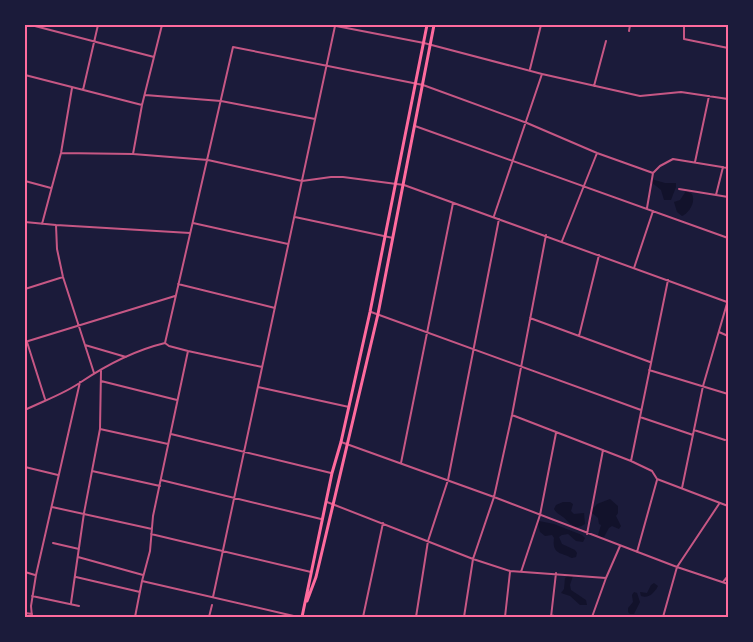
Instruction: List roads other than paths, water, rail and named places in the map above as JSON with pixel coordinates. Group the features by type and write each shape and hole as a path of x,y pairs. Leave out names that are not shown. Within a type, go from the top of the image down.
{"main road":[{"path":"302,617 332,473 342,442 370,312 428,25"},
{"path":"305,604 316,577 378,314 434,25"},
{"path":"420,66 426,67"}],"street":[{"path":"31,25 154,57"},
{"path":"83,90 98,25"},
{"path":"133,154 142,105 162,25"},
{"path":"331,25 430,44 542,74 640,96 681,92 728,100"},
{"path":"350,29 351,25"},
{"path":"530,70 541,25"},
{"path":"629,31 630,25"},
{"path":"684,25 684,40 728,48"},
{"path":"214,597 335,26"},
{"path":"594,86 606,41"},
{"path":"164,343 233,47 423,85 527,123 597,153 653,173"},
{"path":"494,217 542,74"},
{"path":"25,75 142,105"},
{"path":"42,224 61,153 72,88"},
{"path":"145,96 221,101 315,119"},
{"path":"696,162 709,96"},
{"path":"415,126 728,238"},
{"path":"61,153 133,154 208,160 302,181 343,177 396,183 728,301 703,386 682,488"},
{"path":"562,241 597,153"},
{"path":"647,208 653,173 669,160 696,162 728,168"},
{"path":"716,195 722,167"},
{"path":"25,181 51,188"},
{"path":"679,189 728,197"},
{"path":"401,463 453,202"},
{"path":"634,268 653,211"},
{"path":"295,217 393,238"},
{"path":"416,617 428,541 448,480 499,219"},
{"path":"25,222 190,233"},
{"path":"193,223 289,244"},
{"path":"56,225 63,277 94,373"},
{"path":"464,617 473,559 494,497 512,414 546,235"},
{"path":"579,336 599,255"},
{"path":"25,289 63,277"},
{"path":"631,460 668,280"},
{"path":"178,284 275,308"},
{"path":"45,400 26,342 175,296"},
{"path":"370,312 641,410"},
{"path":"530,318 651,363"},
{"path":"719,332 728,336"},
{"path":"164,343 188,351 262,367"},
{"path":"25,410 126,357 164,343"},
{"path":"85,345 126,357"},
{"path":"135,617 150,550 161,480 188,351"},
{"path":"649,370 728,394"},
{"path":"71,603 84,513 100,429 101,371"},
{"path":"25,613 32,615 32,596 36,575 80,382"},
{"path":"101,382 178,400"},
{"path":"258,387 349,407"},
{"path":"512,414 556,433 631,460 652,471 657,479 728,506"},
{"path":"640,416 693,435"},
{"path":"100,429 168,444"},
{"path":"694,430 725,440"},
{"path":"521,572 540,515 556,433"},
{"path":"171,434 332,473"},
{"path":"342,442 494,497 587,534 728,584"},
{"path":"587,534 603,450"},
{"path":"25,467 58,475"},
{"path":"92,471 160,486"},
{"path":"637,552 657,479"},
{"path":"161,480 323,519"},
{"path":"327,502 473,559 510,571 606,578"},
{"path":"664,617 677,567 720,503"},
{"path":"52,507 152,529"},
{"path":"363,617 383,523"},
{"path":"151,534 311,572"},
{"path":"53,543 80,549"},
{"path":"592,617 620,546"},
{"path":"78,558 143,575"},
{"path":"505,617 510,571"},
{"path":"25,572 36,575"},
{"path":"556,573 551,616 557,617"},
{"path":"75,576 140,592"},
{"path":"723,582 728,576"},
{"path":"142,581 298,617"},
{"path":"32,596 79,606"},
{"path":"209,617 212,605"}]}
